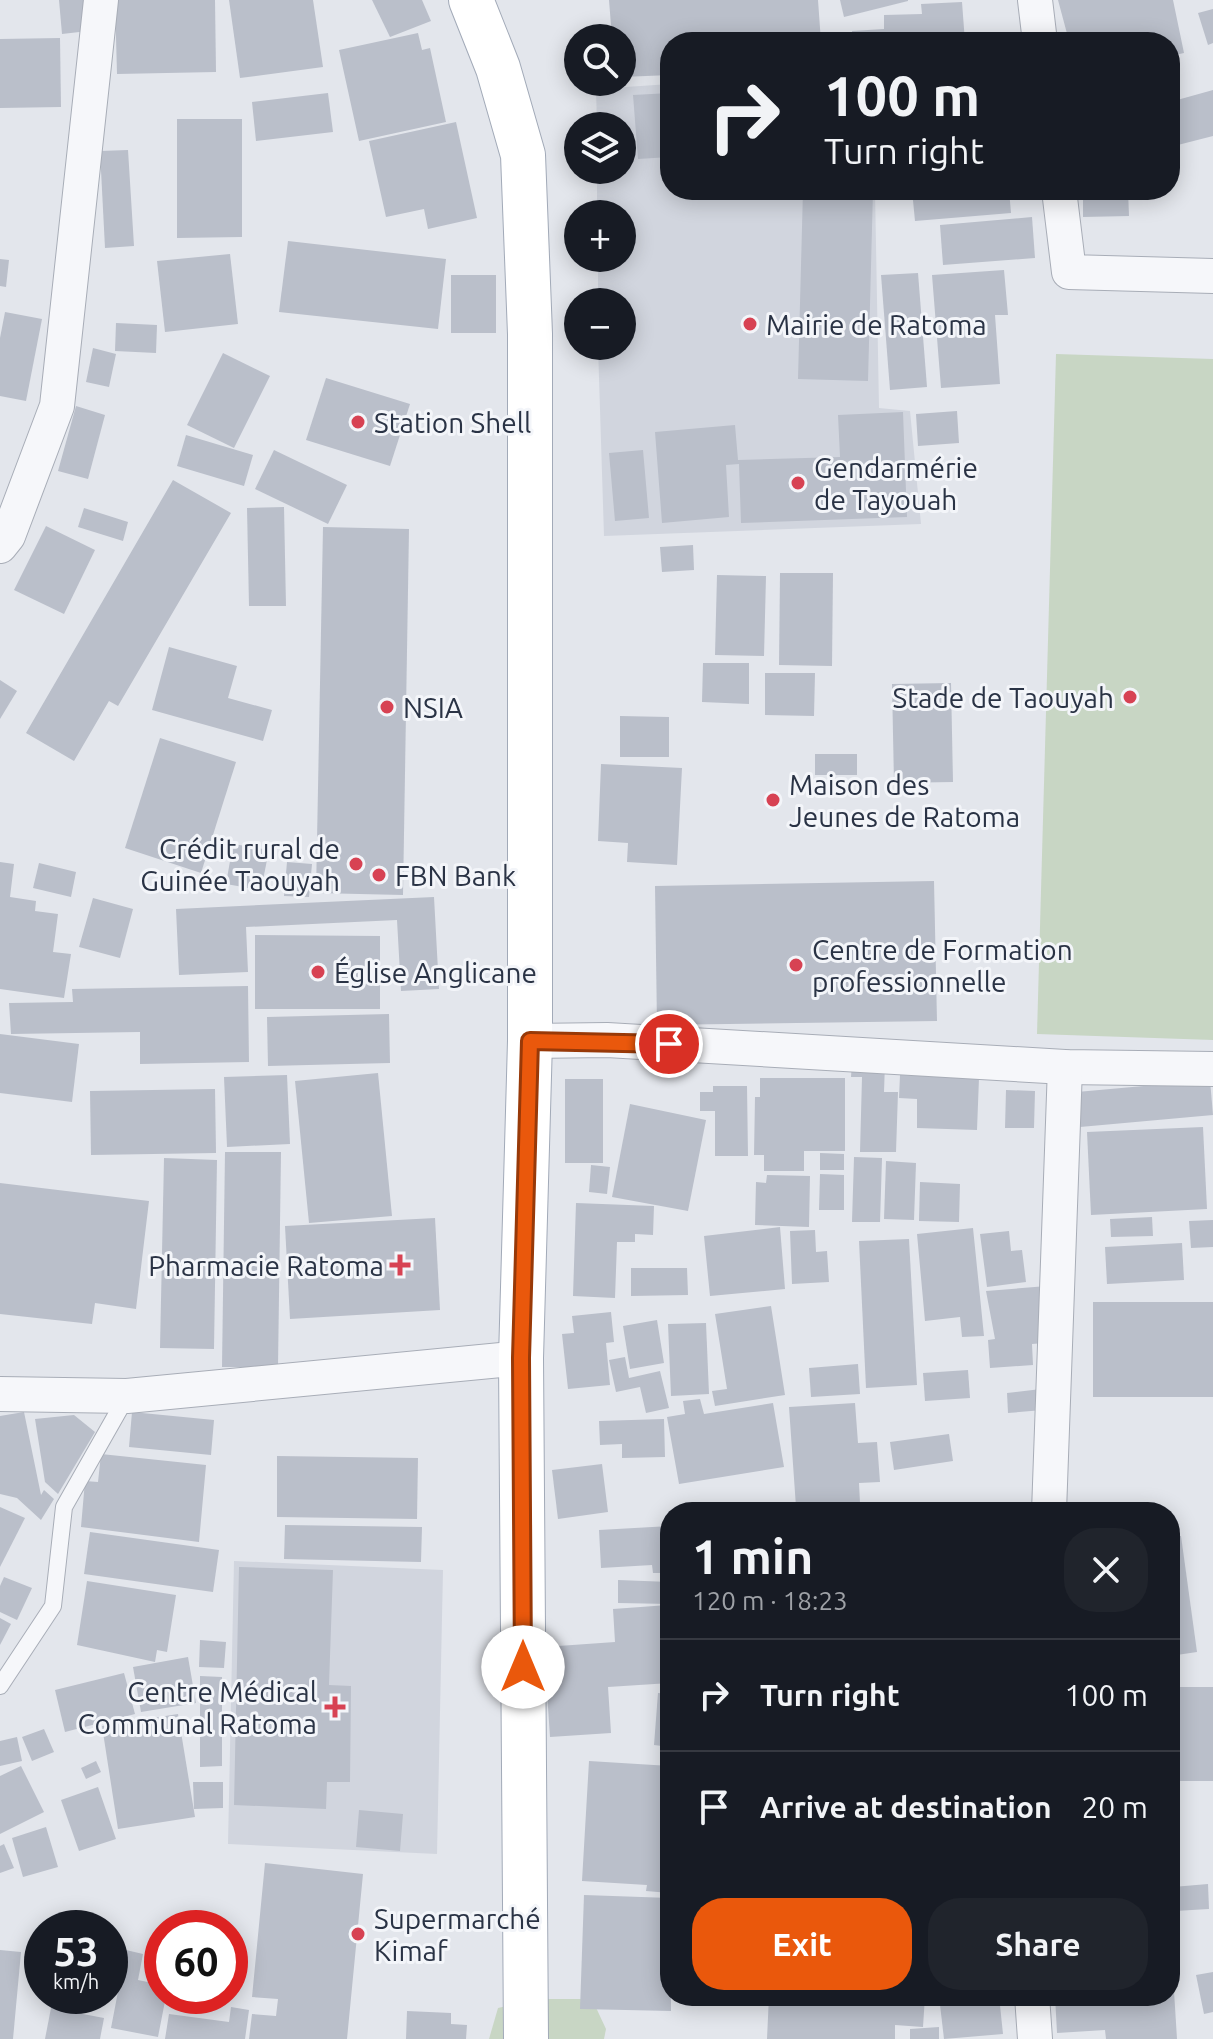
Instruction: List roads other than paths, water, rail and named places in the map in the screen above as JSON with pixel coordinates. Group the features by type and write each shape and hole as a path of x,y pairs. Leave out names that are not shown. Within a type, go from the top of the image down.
{"main road":[{"path":"471,0 498,68 523,155 530,334 530,1041 521,1358 526,2039"}],"street":[{"path":"0,546 8,536 57,406 101,0"},
{"path":"1035,0 1039,32"},
{"path":"1060,200 1069,272 1213,276"},
{"path":"530,1041 607,1040 1065,1067 1213,1069"},
{"path":"1049,1502 1065,1067"},
{"path":"0,1394 127,1396 521,1358"},
{"path":"1033,2006 1035,2039"}],"lane":[{"path":"0,1686 53,1606 64,1507 127,1396"}],"place":[{"name":"Mairie de Ratoma","path":"750,324"},
{"name":"Station Shell","path":"358,422"},
{"name":"Gendarmérie de Tayouah","path":"798,483"},
{"name":"Stade de Taouyah","path":"1130,697"},
{"name":"NSIA","path":"387,707"},
{"name":"Maison des Jeunes de Ratoma","path":"773,800"},
{"name":"Crédit rural de Guinée Taouyah","path":"356,864"},
{"name":"FBN Bank","path":"379,875"},
{"name":"Centre de Formation professionnelle","path":"796,965"},
{"name":"Église Anglicane","path":"318,972"},
{"name":"Pharmacie Ratoma","path":"400,1265"},
{"name":"Centre Médical Communal Ratoma","path":"335,1707"},
{"name":"Supermarché Kimaf","path":"358,1934"}]}
